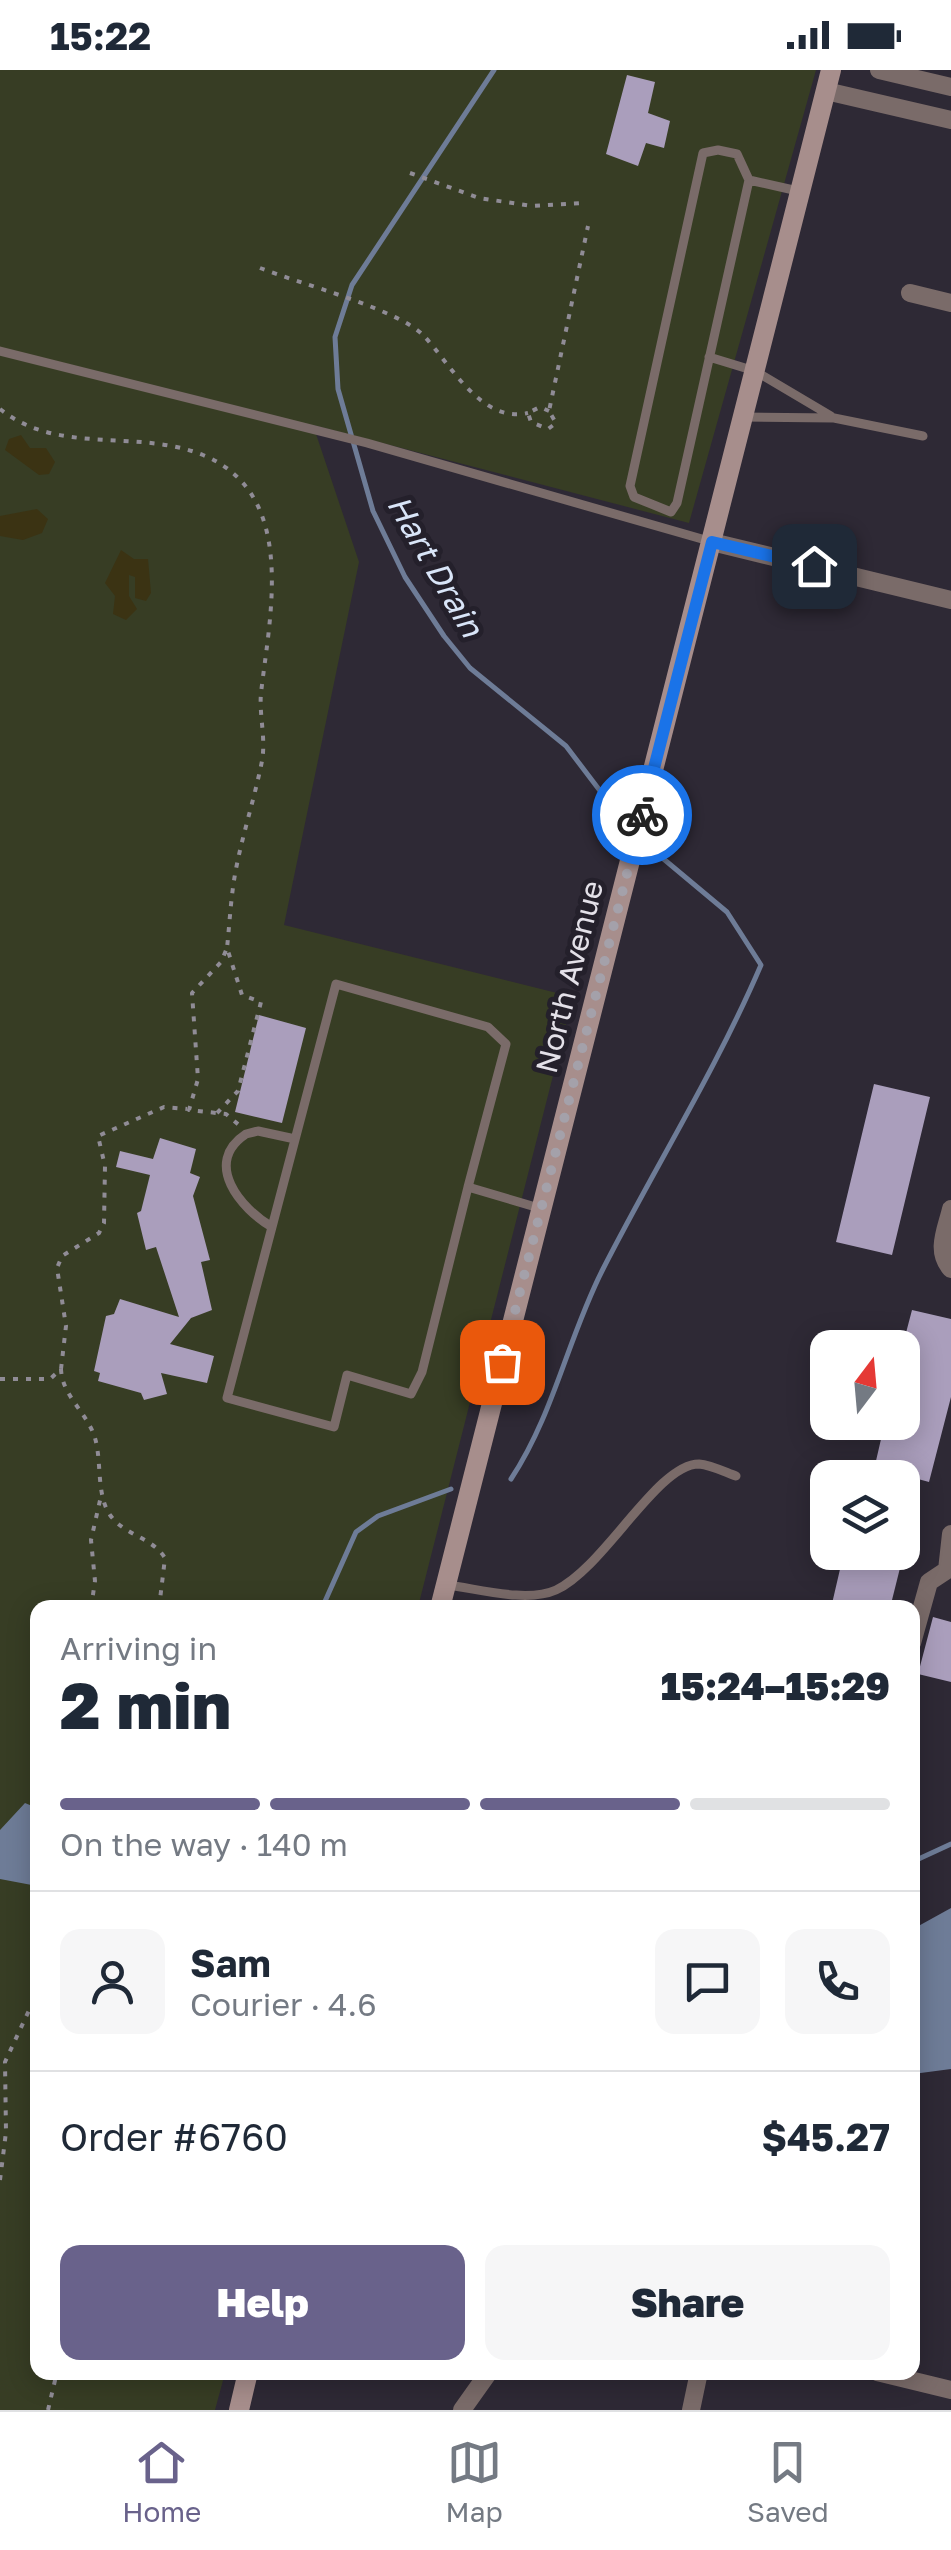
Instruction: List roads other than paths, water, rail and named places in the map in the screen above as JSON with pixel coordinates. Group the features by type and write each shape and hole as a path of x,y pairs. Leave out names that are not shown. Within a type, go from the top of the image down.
{"street":[{"name":"North Avenue","path":"442,1600 832,70"},
{"path":"879,70 951,87"},
{"path":"826,92 951,120"},
{"path":"910,293 951,302"},
{"path":"712,542 951,600"},
{"path":"951,1209 942,1246 943,1260 951,1269"},
{"path":"920,1614 929,1582 949,1572 951,1534"},
{"path":"239,2410 246,2380"},
{"path":"462,2410 483,2380"},
{"path":"691,2410 697,2380"},
{"path":"910,2380 951,2390"}],"lane":[{"path":"703,154 736,154 748,180 677,503 672,512 663,511 634,497 630,486 703,154"},
{"path":"748,180 801,192"},
{"path":"0,352 367,443 712,542"},
{"path":"709,357 755,371 834,418"},
{"path":"743,417 834,418 923,436"},
{"path":"336,984 488,1027 506,1044 468,1187 422,1372 411,1394 347,1375 334,1427 227,1398 336,984"},
{"path":"272,1227 244,1209 229,1187 234,1146 246,1134 258,1131 295,1139"},
{"path":"468,1187 542,1209"},
{"path":"446,1584 536,1594 554,1591 583,1574 656,1488 684,1468 700,1464 736,1476"}],"water":[{"path":"25,1803 30,1805 30,1885 0,1879 0,1830"},
{"path":"951,1908 951,2069 920,2073 920,1925"}],"waterway":[{"name":"Hart Drain","path":"494,70 352,285 335,337 338,389 373,511 405,577 470,668 566,746 626,825"},
{"name":"Hart Drain","path":"511,1479 539,1428 603,1269 705,1080 761,965 727,912 654,851"},
{"name":"Hart Drain","path":"326,1600 356,1532 378,1516 451,1489"},
{"path":"920,1858 951,1844"}]}
